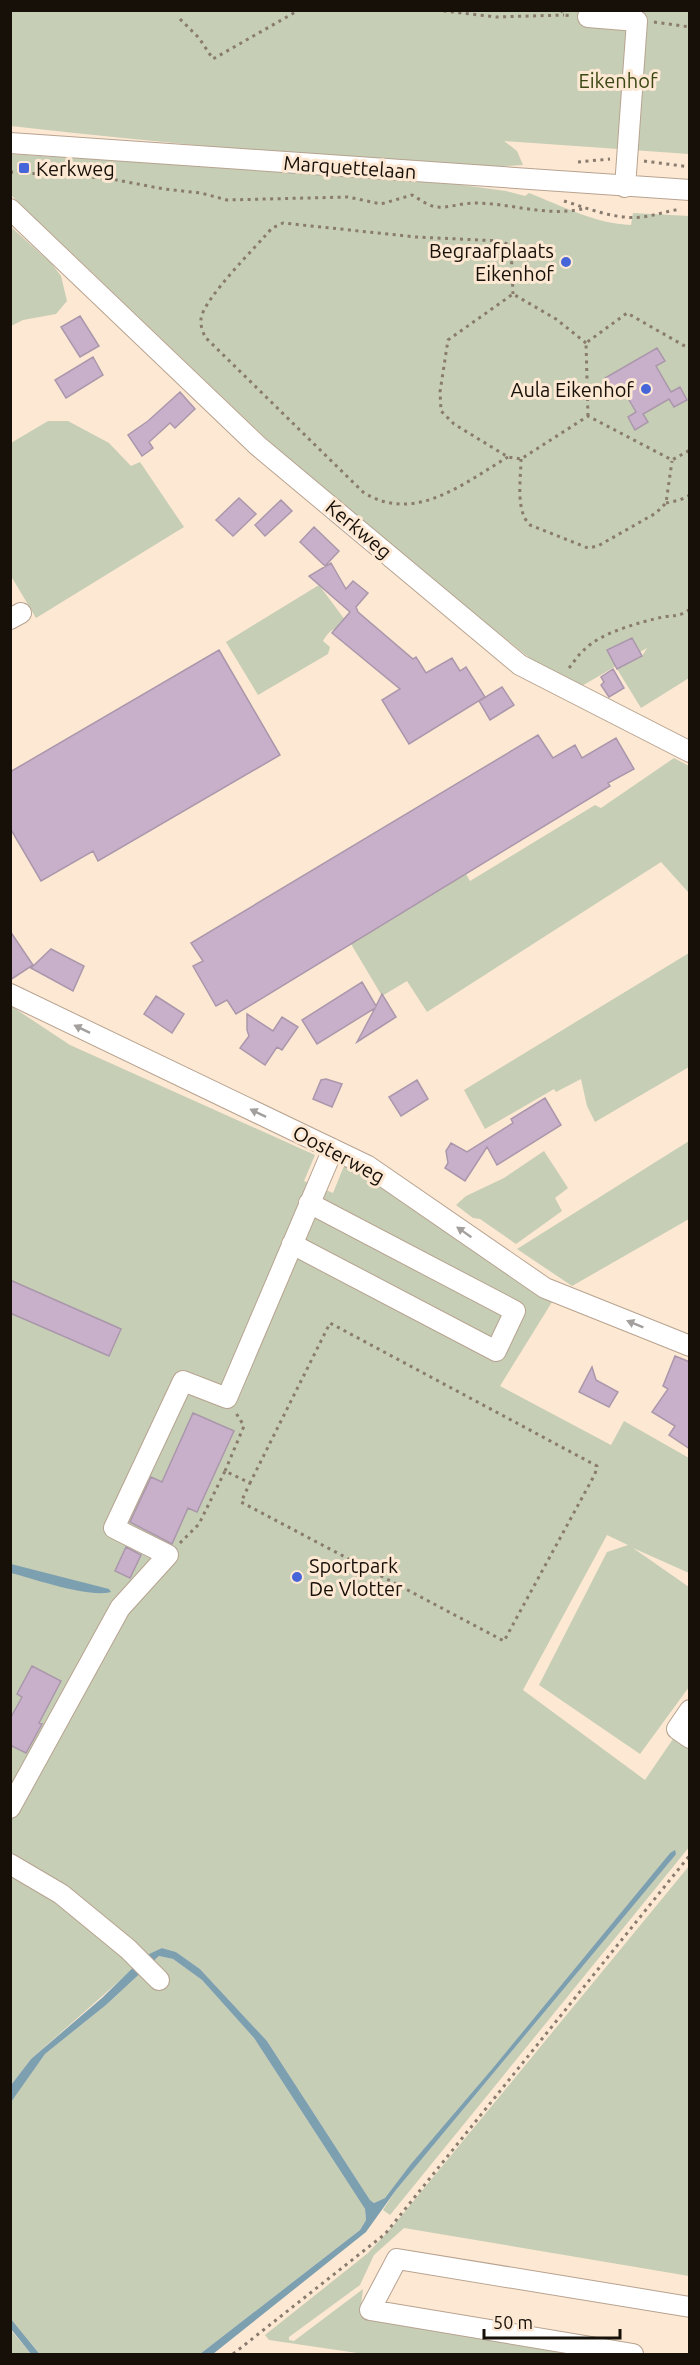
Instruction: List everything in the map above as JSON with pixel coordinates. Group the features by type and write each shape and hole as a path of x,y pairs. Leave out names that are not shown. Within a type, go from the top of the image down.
{"street":[{"path":"588,17 637,21 625,187"},
{"name":"Marquettelaan","path":"10,143 690,190"},
{"name":"Kerkweg","path":"10,209 258,446 520,665 690,752"},
{"name":"Oosterweg","path":"10,994 368,1166 545,1288 690,1346"},
{"path":"10,1808 120,1608 168,1555 114,1528 183,1381 227,1398 333,1149"},
{"path":"292,1244 496,1351 515,1311 309,1203"},
{"path":"690,1710 676,1729 690,1738"},
{"path":"10,1864 60,1894 149,1970"},
{"path":"633,2355 370,2310 397,2259 690,2307"}],"path":[{"path":"180,19 199,38 213,59 299,10"},
{"path":"436,10 496,17 564,15"},
{"path":"637,21 690,27"},
{"path":"10,172 106,178 164,189 201,193 227,200 348,197 387,204 412,195 426,204 437,207 472,202 504,204 552,213 586,208"},
{"path":"508,457 440,497 414,504 394,504 374,499 363,492 205,338 200,321 205,306 225,282 272,228 284,223 416,237 501,241 511,246 513,294"},
{"path":"513,294 556,319 586,343 588,416"},
{"path":"513,294 448,340 440,392 441,411 454,424 508,457 521,459 588,416"},
{"path":"586,343 627,313 690,349"},
{"path":"588,416 672,460"},
{"path":"672,460 690,450"},
{"path":"521,459 521,502 525,520 530,525 580,547 588,548 598,546 657,513 666,503 672,460"},
{"path":"666,503 680,501 690,495"},
{"path":"556,683 593,643 636,625 665,616 681,615 690,609"},
{"path":"330,1323 597,1466 504,1641 241,1502 250,1484 330,1323"},
{"path":"168,1555 199,1524 244,1426 227,1398"},
{"path":"225,1471 250,1484"},
{"path":"233,2355 385,2234 690,1856"}],"green space":[{"name":"Eikenhof","path":"10,11 689,11 689,154 504,141 517,151 523,165 450,166 249,150 11,126"},
{"path":"10,154 425,180 506,191 525,196 529,193 579,213 618,224 631,225 633,213 689,216 689,678 641,708 617,669 642,656 647,648 580,687 536,663 381,540 274,446 11,195"},
{"path":"10,226 52,264 61,276 67,301 56,314 23,320 11,326"},
{"path":"48,421 68,421 109,443 131,466 140,462 184,527 36,618 11,576 11,443"},
{"path":"319,585 351,628 338,628 331,631 323,641 330,647 328,654 258,695 226,642"},
{"path":"674,758 689,766 689,893 661,862 427,1012 407,981 382,996 351,944 466,874 470,881 595,805 601,808"},
{"path":"689,953 689,1067 595,1122 587,1106 581,1079 556,1092 554,1089 485,1129 464,1090"},
{"name":"Sportpark De Vlotter","path":"11,1006 70,1045 315,1155 304,1181 333,1193 344,1166 374,1178 552,1302 500,1386 611,1445 624,1421 689,1458 689,1573 633,1548 689,1587 689,1687 640,1754 539,1685 607,1552 628,1545 607,1535 523,1690 645,1780 675,1736 689,1747 690,1846 390,2215 383,2210 396,2190 673,1858 670,1853 385,2198 374,2203 267,2041 200,1969 176,1952 162,1948 135,1967 31,2059 11,2085"},
{"path":"689,1141 689,1219 572,1286 517,1249"},
{"path":"544,1151 568,1188 555,1198 562,1211 516,1244 456,1205 466,1196 504,1178"},
{"path":"689,1866 689,2276 404,2228 374,2255 360,2285 289,2337 289,2340 294,2341 363,2289 360,2313 598,2354 364,2354 269,2340 265,2335 368,2253 393,2226"},
{"path":"159,1956 173,1959 202,1980 254,2038 365,2209 366,2220 360,2230 200,2354 40,2354 11,2319 10,2102 45,2054 106,2005"},
{"path":"10,2329 31,2354 11,2354"}],"water":[{"path":"11,1564 109,1589 111,1592 76,1590 11,1573"},
{"path":"675,1850 676,1854 673,1858 396,2190 366,2232 213,2354 200,2354 360,2230 366,2220 365,2209 254,2038 202,1980 173,1959 159,1956 106,2005 45,2054 11,2102 11,2085 31,2059 102,1998 145,1956 162,1948 176,1952 200,1969 267,2041 374,2203 385,2198 670,1853"},
{"path":"11,2319 40,2354 31,2354 11,2329"}],"building":[{"path":"80,316 99,346 80,357 61,327"},
{"name":"Aula Eikenhof","path":"657,348 665,361 656,366 671,392 680,387 687,400 674,407 669,399 643,414 648,422 635,430 628,417 636,412 621,386 612,391 605,378"},
{"path":"93,357 103,375 66,398 55,380"},
{"path":"180,392 195,409 175,428 170,423 149,442 153,448 142,456 128,435 148,421"},
{"path":"239,498 256,514 233,536 216,520"},
{"path":"281,500 292,511 265,536 255,525"},
{"path":"314,527 339,551 325,566 300,542"},
{"path":"331,563 346,589 353,581 368,593 356,607 358,612 413,659 416,657 426,673 452,658 460,671 466,667 485,697 409,744 382,700 400,689 332,633 350,612 309,576"},
{"path":"632,638 642,656 617,669 607,650"},
{"path":"219,650 280,755 98,861 93,851 41,881 10,828 10,772"},
{"path":"613,669 624,688 609,697 601,685 604,682 601,677"},
{"path":"502,687 514,705 490,720 479,701"},
{"path":"538,735 553,758 575,745 582,758 616,738 634,769 608,783 610,786 236,1014 227,1000 216,1006 193,966 203,961 191,943"},
{"path":"10,931 33,965 10,980"},
{"path":"51,949 84,966 73,991 31,968"},
{"path":"362,982 376,1006 382,994 396,1017 357,1042 375,1008 317,1044 302,1020"},
{"path":"156,996 184,1014 172,1033 144,1014"},
{"path":"247,1014 273,1031 282,1017 298,1027 282,1050 277,1047 265,1065 240,1048 249,1036"},
{"path":"326,1079 342,1084 332,1107 313,1099 321,1080"},
{"path":"417,1080 428,1099 401,1116 389,1097"},
{"path":"545,1098 561,1125 497,1165 487,1147 465,1181 445,1168 448,1163 446,1151 451,1143 467,1152 513,1123 511,1119"},
{"path":"10,1280 121,1329 109,1356 10,1313"},
{"path":"675,1356 690,1362 690,1449 669,1435 675,1426 652,1412 668,1389 663,1386"},
{"path":"592,1367 596,1380 618,1392 609,1407 579,1392"},
{"path":"193,1413 234,1431 197,1512 188,1508 172,1544 130,1522 151,1477 162,1482"},
{"path":"126,1547 141,1555 130,1578 115,1571"},
{"path":"32,1666 61,1681 26,1753 10,1745 10,1719 22,1697 17,1694"}],"place":[{"name":"Kerkweg","path":"24,168"},
{"name":"Begraafplaats Eikenhof","path":"566,262"},
{"name":"Aula Eikenhof","path":"646,389"},
{"name":"Sportpark De Vlotter","path":"297,1577"}]}
